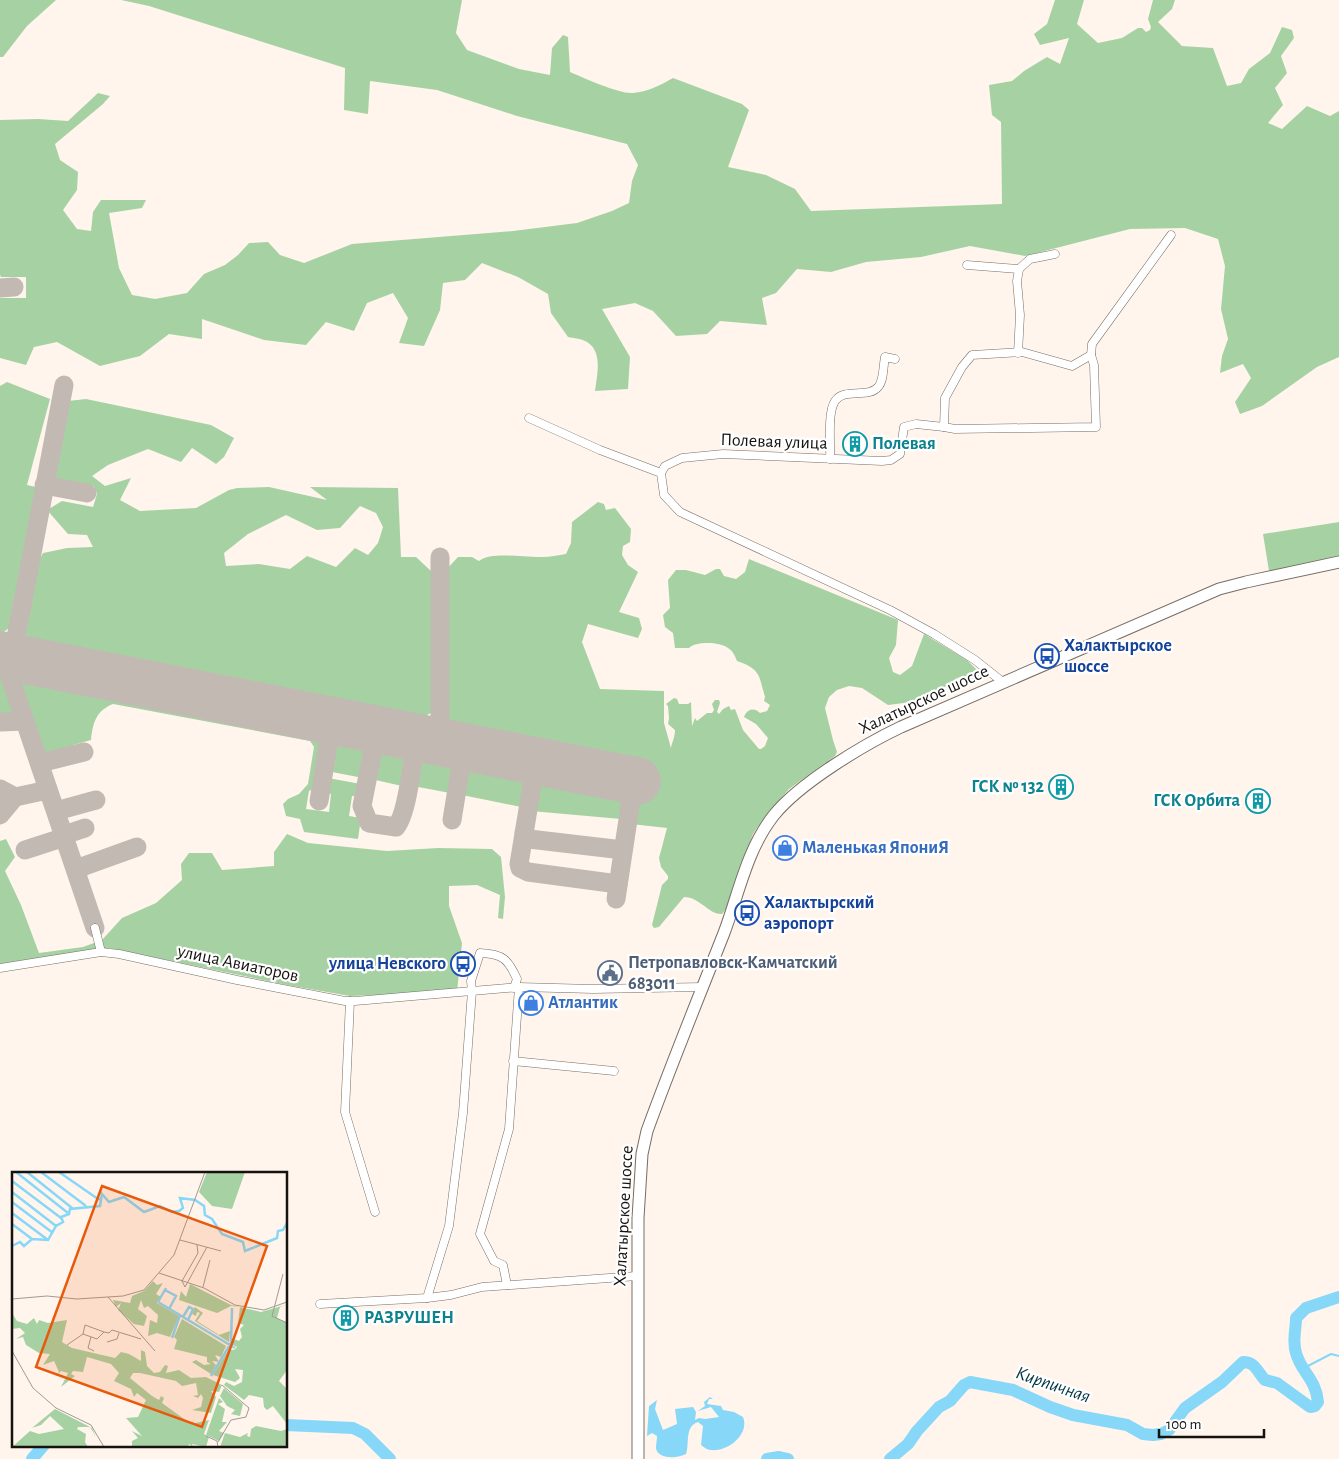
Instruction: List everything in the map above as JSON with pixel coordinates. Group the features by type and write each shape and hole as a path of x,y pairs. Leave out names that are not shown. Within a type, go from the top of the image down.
{"street":[{"path":"1091,356 1072,366 1018,353 972,355 962,367 945,398 944,426 955,429 1096,427 1094,365 1091,356 1092,344 1171,235"},
{"path":"967,265 1019,269 1030,259 1055,254"},
{"path":"1018,353 1019,269"},
{"path":"830,459 831,420 834,403 839,398 848,394 870,392 878,388 881,382 884,357 894,358"},
{"path":"529,418 600,450 662,473 664,495 680,512 890,610 967,655 1004,683"},
{"name":"Полевая улица","path":"662,473 665,466 682,458 723,454 882,462 891,460 900,454 904,427 916,424 944,426"},
{"name":"Халатырское шоссе","path":"638,1459 637,1276 639,1186 642,1154 647,1131 724,931 754,845 764,828 783,806 829,769 882,736 1219,589 1339,562"},
{"path":"95,928 101,952"},
{"name":"улица Авиаторов","path":"0,968 101,952 119,954 236,980 350,1001 472,991"},
{"path":"427,1298 449,1226 463,1114 472,991 471,981 480,953 495,954 509,962 517,979 509,1129 480,1234 494,1261 503,1266 507,1285"},
{"path":"472,991 516,988 702,987"},
{"path":"350,1001 345,1112 375,1212"},
{"path":"514,1060 614,1071"},
{"path":"320,1304 427,1298 451,1295 482,1287 637,1276"}],"green space":[{"path":"0,0 56,0 27,26 3,57 0,57"},
{"path":"121,0 462,0 456,33 467,50 519,69 550,75 552,48 563,35 568,37 570,72 602,85 619,91 633,93 654,88 673,78 742,104 749,110 728,167 766,175 795,189 811,211 1002,204 1001,122 992,115 989,85 1012,81 1047,57 1060,64 1069,38 1040,45 1034,34 1047,24 1055,0 1084,0 1077,24 1098,43 1122,38 1138,28 1142,28 1146,32 1150,30 1151,27 1148,19 1153,0 1175,0 1172,9 1158,22 1182,46 1213,48 1227,86 1241,83 1249,69 1270,53 1282,27 1292,30 1294,38 1281,56 1287,73 1275,88 1283,105 1268,123 1282,129 1307,106 1330,116 1339,111 1339,357 1317,367 1262,406 1240,414 1235,402 1251,378 1243,364 1220,373 1222,356 1228,339 1221,309 1225,266 1218,239 1185,228 1130,229 1025,256 970,246 921,257 866,262 831,272 797,269 776,293 762,298 767,325 720,321 707,334 676,336 653,311 635,303 602,309 630,357 628,389 595,391 598,364 595,352 587,342 568,337 551,313 548,294 518,277 482,263 465,280 443,283 440,310 424,346 399,343 408,318 393,293 367,303 354,331 326,322 306,345 264,340 202,319 202,339 169,334 140,356 100,366 57,342 34,347 26,365 0,358 0,298 26,298 26,277 1,277 0,275 0,120 38,119 68,121 98,93 110,96 55,144 60,160 78,172 77,190 63,210 77,229 91,231 93,212 101,200 146,200 142,208 109,213 119,268 132,295 155,299 187,293 204,274 225,265 249,243 268,242 280,255 304,263 352,244 513,231 577,223 629,203 632,181 638,165 627,144 517,116 437,90 370,81 368,114 344,110 345,68 149,6"},
{"path":"7,382 50,399 27,485 36,487 10,627 0,635 0,386"},
{"path":"86,399 211,425 234,438 224,457 216,464 192,448 181,462 148,449 108,465 92,476 105,486 131,478 120,500 140,511 196,508 229,490 237,488 269,487 327,500 310,487 398,488 401,557 416,557 432,572 435,706 431,713 417,720 34,645 24,633 34,588 30,577 43,553 67,548 93,547 87,535 68,534 47,510 62,501 93,507 97,494 94,486 82,484 67,486 55,481 57,470 53,465 59,418 68,401","holes":["360,506 376,513 383,527 378,543 368,555 355,548 336,567 307,556 290,569 259,564 226,566 224,553 248,534 286,515 317,530 340,528"]},
{"path":"598,502 604,504 606,510 615,508 631,529 630,542 623,546 622,555 628,565 638,572 619,612 639,618 642,629 638,638 588,624 582,642 600,689 664,691 664,723 671,748 675,730 668,724 668,706 666,704 674,698 677,699 679,704 691,702 692,726 695,718 697,721 707,713 712,713 714,710 712,704 715,700 719,700 720,703 717,712 719,714 729,706 731,710 735,709 743,730 759,749 765,746 768,738 756,724 744,717 751,710 760,713 767,711 770,705 764,701 765,697 758,674 751,667 737,661 733,652 728,648 720,644 708,643 697,644 689,648 675,648 673,633 665,627 663,615 670,608 668,580 676,570 686,570 705,575 720,569 724,576 736,579 745,572 749,559 898,620 896,645 889,658 893,672 900,675 912,666 924,634 967,660 981,674 975,679 964,676 957,678 931,697 920,701 888,705 862,688 849,686 837,690 829,697 825,708 837,752 835,756 789,789 761,822 753,834 726,909 722,914 717,914 695,900 684,897 659,927 654,928 652,925 662,885 668,879 668,876 661,867 659,858 667,828 631,824 640,766 451,728 444,715 445,571 458,557 472,557 479,561 492,556 542,557 566,554 571,543 572,522"},
{"path":"1339,522 1339,558 1269,571 1263,534"},
{"path":"0,672 4,672 18,711 14,718 0,718"},
{"path":"22,676 324,735 318,785 309,791 306,809 329,812 331,794 325,793 328,778 361,784 359,797 352,796 349,816 361,818 358,839 304,832 300,819 286,816 283,804 288,799 299,794 308,784 314,747 310,741 113,704 103,710 96,718 91,740 73,745 66,751 46,756 39,751 32,728 35,723 33,716 27,710 19,685"},
{"path":"334,737 370,744 363,778 327,771"},
{"path":"378,746 409,752 402,786 371,779"},
{"path":"419,754 456,762 450,793 413,786"},
{"path":"469,764 527,776 521,807 462,795"},
{"path":"538,778 626,795 621,819 531,811"},
{"path":"287,834 308,843 387,851 438,848 492,849 501,857 505,897 503,919 498,918 500,895 477,885 449,886 449,906 462,943 457,992 350,996 287,985 109,948 0,964 0,841 6,839 15,857 5,871 21,905 39,953 83,947 102,940 122,918 156,903 182,880 181,864 189,853 212,853 222,870 274,866 274,852"}],"water":[{"path":"710,1397 713,1399 709,1399 707,1404 721,1406 723,1410 734,1412 743,1417 743,1430 736,1441 718,1450 707,1449 701,1445 703,1426 698,1422 689,1431 686,1454 668,1457 657,1452 657,1436 652,1433 647,1436 649,1406 657,1400 655,1409 663,1430 677,1424 675,1409 693,1407 696,1412 695,1420 719,1417 711,1407 698,1411 705,1406 704,1402"}],"waterway":[{"name":"Кирпичная","path":"890,1459 908,1444 939,1407 950,1401 964,1385 970,1382 1013,1390 1073,1415 1127,1425 1143,1434 1153,1435 1169,1430 1185,1408 1222,1382 1243,1362 1254,1366 1265,1380 1277,1383 1310,1407 1315,1406 1318,1402 1317,1394 1298,1360 1295,1349 1296,1318 1306,1308 1339,1297"},
{"path":"1304,1368 1331,1354 1339,1356"},
{"name":"Кирпичная","path":"288,1425 353,1428 365,1434 390,1459"},
{"name":"Кирпичная","path":"32,1459 43,1446"},
{"name":"Кирпичная","path":"767,1459 779,1457 788,1459"}],"taxiway":[{"path":"0,288 14,287"},
{"path":"64,385 9,674 95,928"},
{"path":"44,485 87,493"},
{"path":"440,557 440,741"},
{"path":"319,801 332,720"},
{"path":"0,722 25,721"},
{"path":"377,729 362,806 369,823 396,827 400,820 409,784 416,736"},
{"path":"452,820 464,746"},
{"path":"40,763 84,752"},
{"path":"536,761 519,864 520,868 528,872 618,884"},
{"path":"616,899 634,780"},
{"path":"0,789 15,797 48,790"},
{"path":"0,815 15,797"},
{"path":"56,811 96,800"},
{"path":"64,835 85,828"},
{"path":"524,833 529,839 623,850"},
{"path":"25,850 65,837"},
{"path":"76,869 137,847"}],"runway":[{"path":"0,655 637,781"}],"place":[{"name":"Полевая","path":"855,444"},
{"name":"Халактырское шоссе","path":"1047,656"},
{"name":"ГСК № 132","path":"1061,787"},
{"name":"ГСК Орбита","path":"1258,801"},
{"name":"Маленькая ЯпониЯ","path":"785,848"},
{"name":"Халактырский аэропорт","path":"747,913"},
{"name":"улица Невского","path":"463,964"},
{"name":"Петропавловск-Камчатский 683011","path":"610,973"},
{"name":"Атлантик","path":"531,1003"},
{"name":"РАЗРУШЕН","path":"346,1318"}]}
